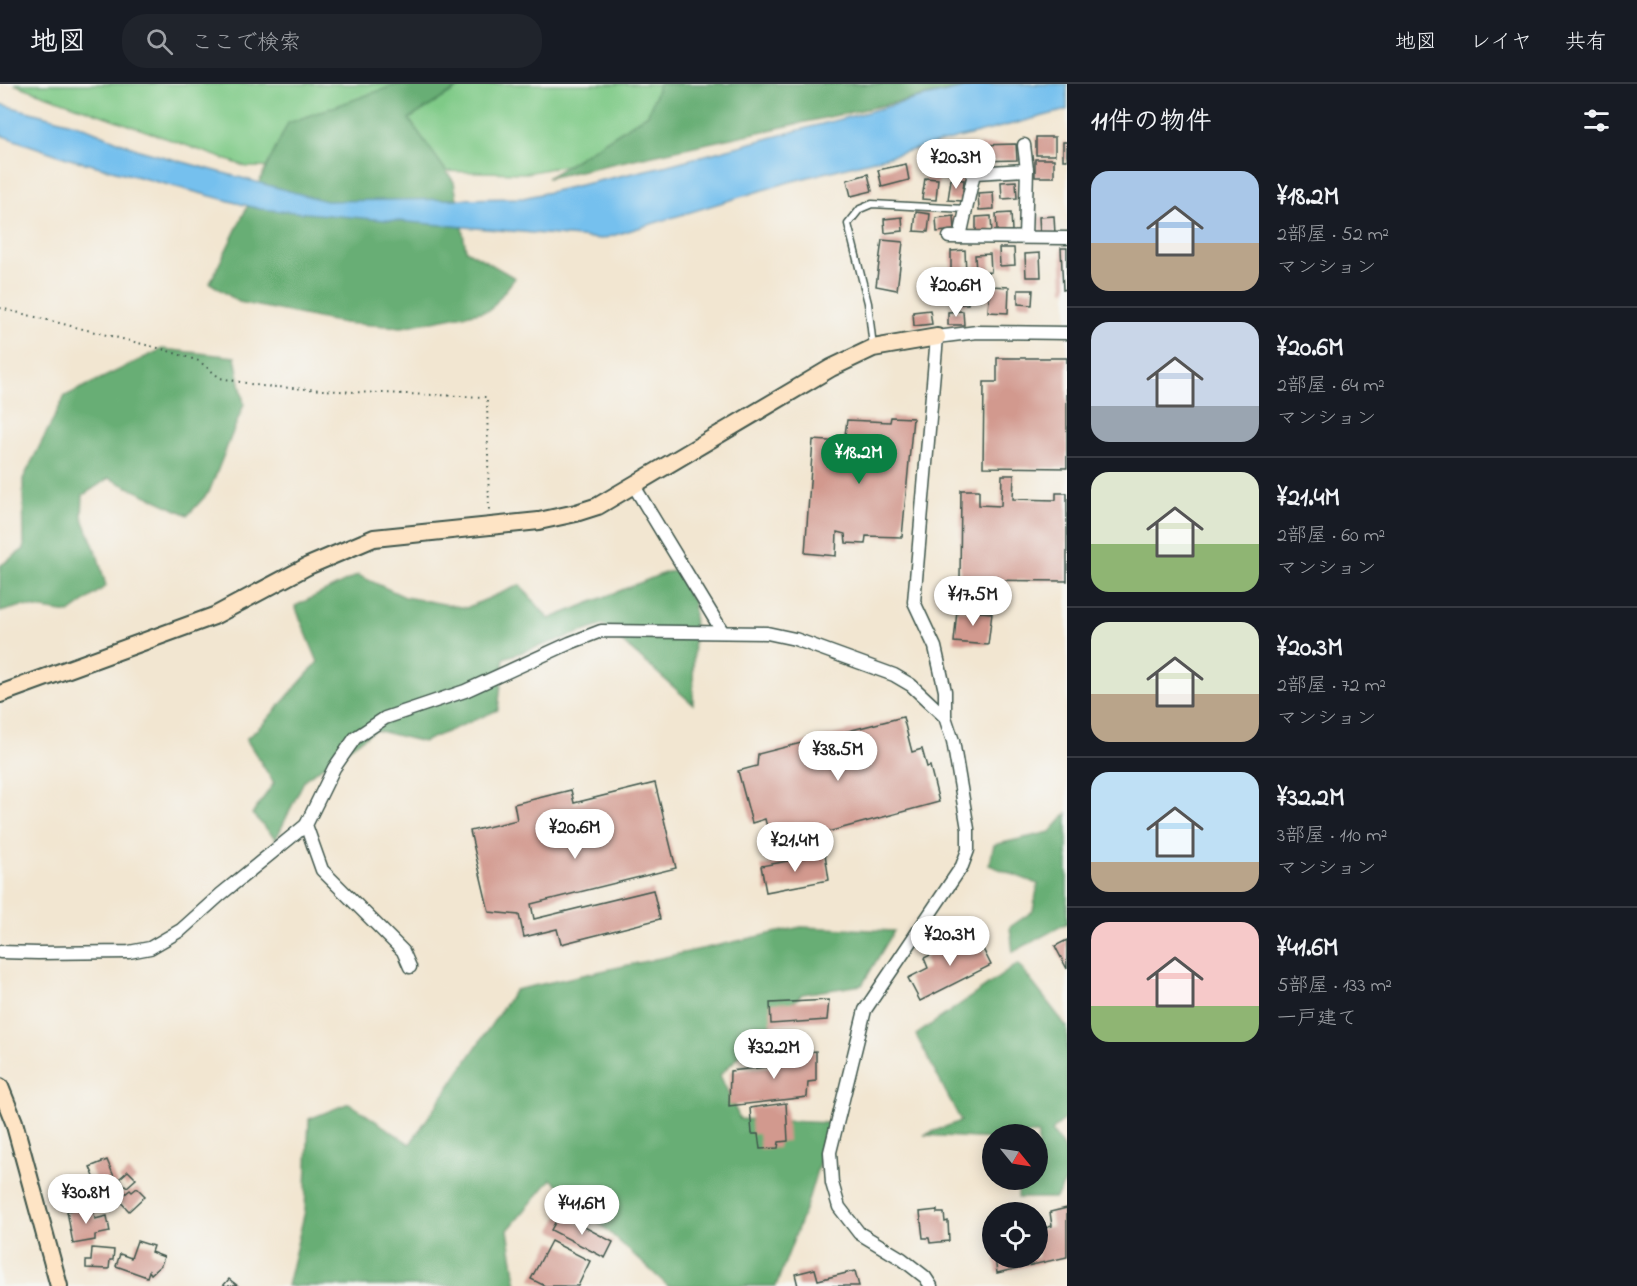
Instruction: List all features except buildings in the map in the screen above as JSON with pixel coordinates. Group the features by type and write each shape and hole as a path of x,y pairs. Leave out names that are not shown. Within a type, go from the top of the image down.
{"street":[{"path":"1024,145 1027,170 1025,237"},
{"path":"1027,170 974,173 966,209 954,237 1067,238"},
{"path":"0,694 214,616 308,566 374,538 540,521 598,506 831,368 873,348 976,332 1067,333"},
{"path":"931,1286 925,1277 902,1259 859,1233 839,1207 832,1183 830,1152 865,1010 962,866 969,850 968,829 953,741 945,717 945,691 935,647 914,602 937,337"},
{"path":"634,486 722,631"},
{"path":"0,951 38,954 129,952 150,948 181,930 306,825 334,768 354,738 385,718 465,692 601,631 722,631 767,633 795,639 894,675 911,685 945,717"},
{"path":"306,825 322,870 403,951 410,967"},
{"path":"0,1087 14,1122 59,1286"}],"lane":[{"path":"873,348 868,303 848,225 860,209 872,204 966,209"}],"path":[{"path":"0,308 162,349 199,361 220,378 261,386 487,397 489,527"}],"green space":[{"path":"14,84 979,84 527,173 247,167"},
{"path":"398,84 465,84 409,119 454,182 466,250 515,278 490,310 402,327 342,323 239,302 210,283 288,123"},
{"path":"659,84 981,84 547,178 648,114"},
{"path":"162,349 235,357 244,404 209,492 188,515 109,478 83,495 82,516 98,557 106,586 69,613 22,606 0,612 0,566 24,549 23,479 65,396"},
{"path":"678,571 687,594 694,601 693,704 603,625 504,658 498,710 423,742 375,730 305,779 276,839 252,814 274,783 246,739 264,723 318,662 295,606 358,575 405,597 466,608 520,585 549,619 667,572"},
{"path":"1067,813 1067,923 1013,952 1010,927 1033,911 1038,884 989,865 994,845 1050,832"},
{"path":"801,927 894,931 862,985 802,994 720,1075 740,1119 831,1123 806,1207 776,1286 668,1286 551,1179 508,1230 517,1286 287,1286 305,1211 309,1119 349,1103 410,1144 515,990"},
{"path":"1018,964 1067,1027 1067,1116 1052,1131 1067,1153 1067,1179 1056,1198 1018,1198 1018,1190 1048,1190 1048,1124 982,1124 982,1138 924,1135 961,1121 916,1035"}],"water":[{"path":"982,84 1067,84 1067,110 789,182 602,239 260,209 70,159 0,135 0,104 79,125 139,150 326,201 523,198 668,165 916,99"}]}
